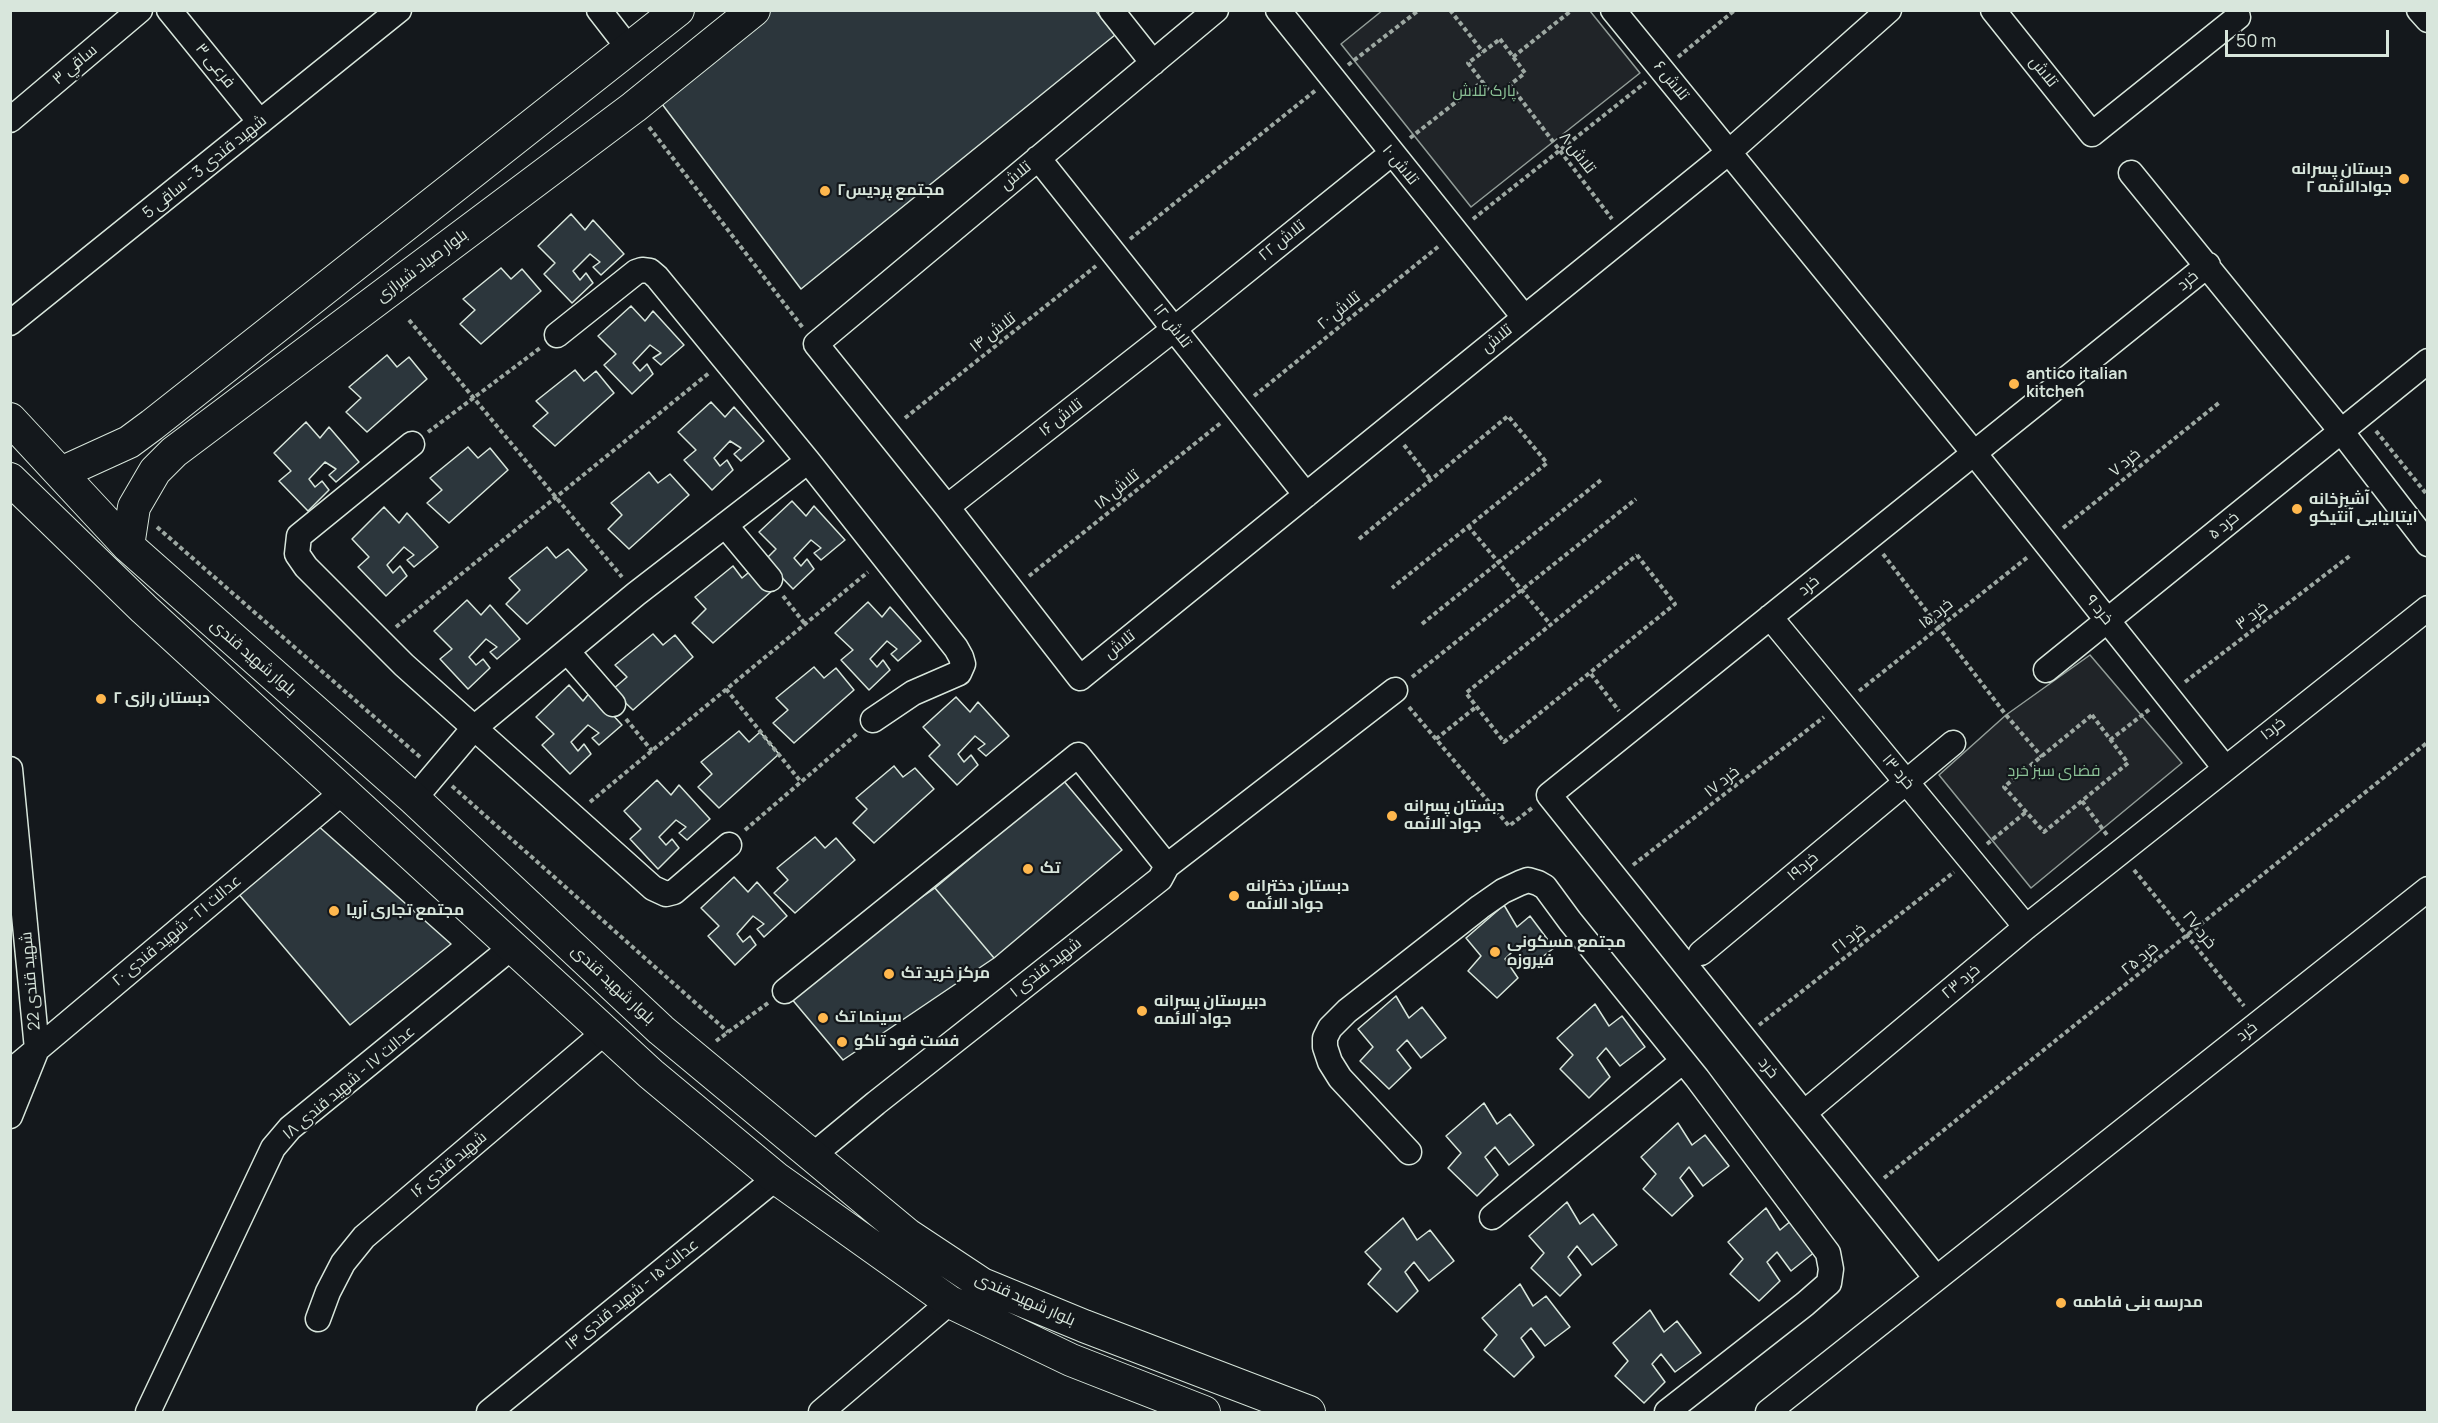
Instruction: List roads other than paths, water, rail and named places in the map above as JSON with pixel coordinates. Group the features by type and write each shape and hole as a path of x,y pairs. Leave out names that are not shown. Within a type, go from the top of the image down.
{"main road":[{"path":"61,473 129,442 678,10"},
{"name":"بلوار صیاد شیرازی","path":"128,546 134,507 155,471 184,445 634,107 754,10"},
{"name":"بلوار شهید قندی","path":"10,418 128,546 414,799 661,1030 908,1235 982,1284 1263,1403 1309,1413"},
{"path":"129,442 127,451 129,461 136,470 155,471"},
{"name":"بلوار شهید قندی","path":"10,479 144,609 651,1074 776,1178 950,1302 1071,1360 1159,1406 1204,1413"}],"street":[{"name":"ساقي ۳","path":"10,120 140,10"},
{"name":"فرعی ۳","path":"169,10 260,122"},
{"name":"شهید قندی 3 - ساقی 5","path":"10,323 399,10"},
{"path":"599,10 630,50"},
{"path":"1112,10 1153,63"},
{"name":"تلاش","path":"1216,10 816,344 1080,678 1729,152 1889,10"},
{"name":"تلاش ۱۰","path":"1278,10 1390,154 1524,317"},
{"name":"تلاش ۶","path":"1613,10 1729,152"},
{"name":"تلاش","path":"1993,10 2092,134 2238,17"},
{"path":"2420,10 2427,20"},
{"path":"1729,152 1974,453"},
{"name":"تلاش ۲۲","path":"1174,329 1390,154"},
{"name":"تلاش ۱۲","path":"1038,158 1305,495"},
{"path":"2131,172 2208,265"},
{"name":"خرد","path":"2427,544 2341,431 2208,265 1549,795 1936,1278 2427,889"},
{"path":"557,335 636,272 650,271 657,277 808,461 956,648 963,664 959,673 913,693 873,720"},
{"name":"تلاش ۱۶","path":"947,507 1174,329"},
{"path":"2341,431 2427,361"},
{"name":"خرد ۵","path":"2046,670 2341,431"},
{"path":"412,444 299,536 297,554 312,574 474,728 653,888 666,894 680,887 729,845"},
{"name":"خرد ۹","path":"1974,453 2225,768"},
{"path":"414,799 474,728 636,594 808,461"},
{"path":"725,525 770,579"},
{"name":"خرد۱","path":"2121,853 2427,608"},
{"name":"خرد ۱۳","path":"1770,617 2026,927"},
{"path":"567,651 613,705"},
{"name":"شهيد قندی ۱","path":"812,1156 885,1095 1160,879 1167,866 1395,690"},
{"name":"خرد۱۹","path":"1701,953 1953,743"},
{"path":"785,991 1078,755 1167,866"},
{"name":"شهید قندی 22","path":"10,769 16,894 37,1049"},
{"name":"عدالت ۲۱ - شهید قندی ۲۰","path":"10,1072 344,791"},
{"name":"خرد ۲۳","path":"1804,1113 2026,927 2121,853"},
{"path":"1409,1152 1340,1078 1330,1062 1325,1047 1325,1038 1330,1028 1347,1011 1503,891 1528,880 1545,887 1683,1061 1828,1253 1831,1269 1829,1283 1667,1413"},
{"name":"عدالت ۱۷ - شهید قندی ۱۸","path":"148,1413 273,1148 290,1128 512,946"},
{"name":"شهید قندی ۱۶","path":"318,1319 328,1292 343,1263 364,1238 605,1032"},
{"path":"10,1116 37,1049"},
{"path":"1492,1217 1683,1061"},
{"name":"عدالت ۱۵ - شهید قندی ۱۴","path":"489,1413 776,1178"},
{"path":"1768,1413 1936,1278"},
{"path":"821,1413 950,1302"}],"place":[{"name":"دبستان پسرانه جوادالائمه ۲","path":"2404,179"},
{"name":"مجتمع پردیس۲","path":"825,191"},
{"name":"antico italian kitchen","path":"2014,384"},
{"name":"آشپزخانه ایتالیایی آنتیکو","path":"2297,509"},
{"name":"دبستان رازی ۲","path":"101,699"},
{"name":"دبستان پسرانه جواد الائمه","path":"1392,816"},
{"name":"تک","path":"1028,869"},
{"name":"دبستان دخترانه جواد الائمه","path":"1234,896"},
{"name":"مجتمع تجاری آریا","path":"334,911"},
{"name":"مجتمع مسکونی فیروزه","path":"1495,952"},
{"name":"مرکز خرید تک","path":"889,974"},
{"name":"دبیرستان پسرانه جواد الائمه","path":"1142,1011"},
{"name":"سینما تک","path":"823,1018"},
{"name":"فست فود تاکو","path":"842,1042"},
{"name":"مدرسه بنی فاطمه","path":"2061,1303"}],"park label":[{"name":"پارک تلاش","path":"1484,92"},
{"name":"فضای سبز خرد","path":"2054,772"}]}
